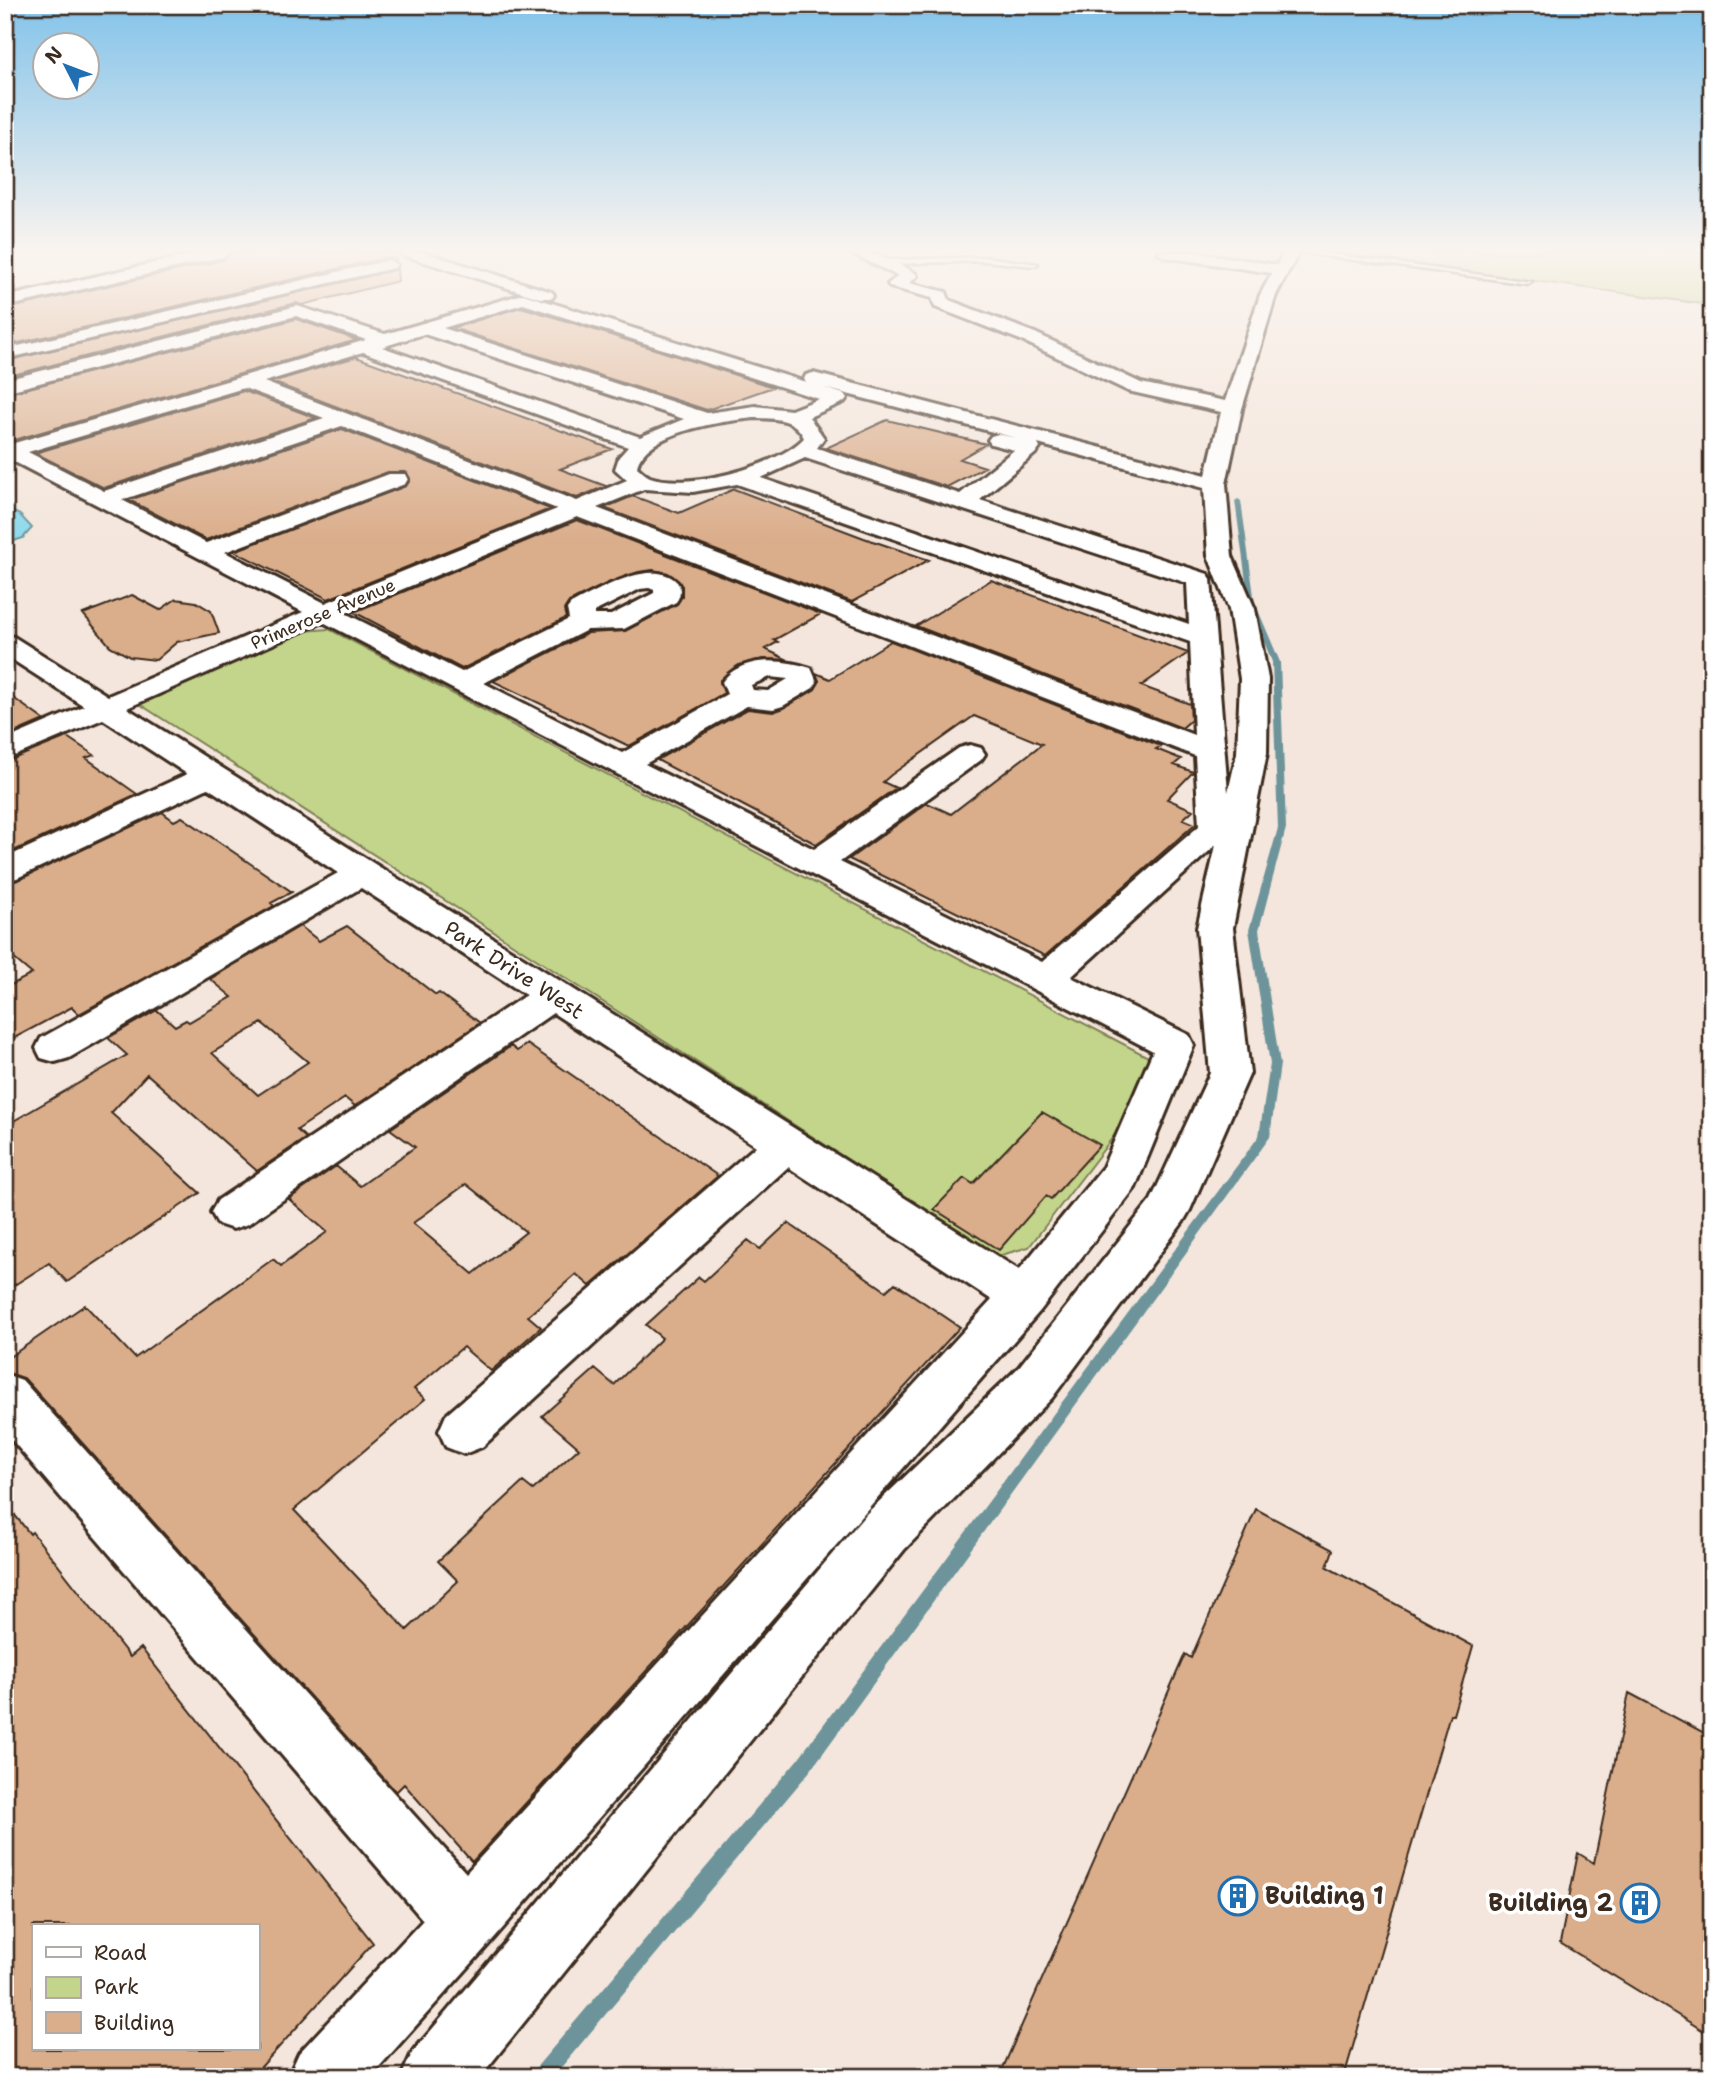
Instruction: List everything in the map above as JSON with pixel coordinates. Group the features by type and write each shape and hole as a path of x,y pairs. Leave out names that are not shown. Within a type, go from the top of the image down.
{"street":[{"path":"5,355 30,349"},
{"path":"5,386 149,349"},
{"path":"8,450 352,349"},
{"path":"372,349 642,444"},
{"path":"490,349 706,419"},
{"path":"682,349 837,398 1030,448 963,503"},
{"path":"716,349 846,390 1215,484"},
{"path":"1053,349 1135,387 1232,409"},
{"path":"436,2077 885,1532 1035,1383 1168,1210 1230,1073 1215,928 1252,753 1254,679 1242,609 1220,556 1215,484 1232,409 1251,349"},
{"path":"244,381 1210,751"},
{"path":"794,416 837,398"},
{"path":"642,482 626,469 630,455 642,444 670,431 706,419 767,412 794,416 811,429 814,438 805,451 1199,579 1215,829 1046,979"},
{"path":"103,499 342,419"},
{"path":"8,450 323,613 625,763 1175,1045 1120,1176 1024,1297 323,2077"},
{"name":"Primerose Avenue","path":"5,751 323,613 642,482 666,486 698,485 743,478 805,451"},
{"path":"743,478 1203,638"},
{"path":"204,552 397,479"},
{"path":"463,683 583,622"},
{"name":"Park Drive West","path":"5,643 1024,1297"},
{"path":"625,763 742,697"},
{"path":"818,862 970,754"},
{"path":"5,871 210,775"},
{"path":"55,1048 363,873"},
{"path":"233,1212 553,995"},
{"path":"464,1432 785,1145"},
{"path":"5,1396 466,1921"}],"green space":[{"path":"329,629 1152,1059 1158,1078 1029,1247 998,1256 141,705 145,699 303,631"}],"water":[{"path":"5,505 12,506 7,509 20,515 32,528 23,538 5,544"}],"building":[{"path":"55,349 114,349 5,377 5,361"},
{"path":"179,349 326,349 11,441 5,439 5,394"},
{"path":"518,349 654,349 773,387 707,410"},
{"path":"356,357 612,449 560,469 606,486 577,498 272,382"},
{"path":"244,391 316,418 104,488 35,453"},
{"path":"887,420 986,444 960,459 985,467 947,487 826,448"},
{"path":"342,429 550,509 328,599 234,551 406,486 410,480 407,473 388,472 206,540 129,500"},
{"path":"734,489 929,560 852,602 604,508 633,496 679,513"},
{"path":"577,520 821,614 774,640 778,642 765,649 788,660 763,659 739,665 720,680 724,693 629,746 493,681 588,633 625,631 677,604 682,596 682,586 668,573 653,570 639,572 608,583 569,602 564,610 566,618 462,669 354,612"},
{"path":"991,580 1188,653 1141,686 1190,704 1191,720 1182,728 916,626"},
{"path":"132,595 160,610 176,599 196,602 211,611 219,633 177,642 156,660 130,657 110,646 83,614"},
{"path":"891,641 1161,746 1156,749 1181,759 1174,765 1193,772 1167,799 1193,810 1183,819 1195,824 1045,956 849,859 927,803 951,814 1042,744 974,716 883,782 896,788 816,844 657,760 748,709 773,712 784,708 815,689 819,681 816,673 830,679"},
{"path":"5,692 44,720 5,737"},
{"path":"67,737 94,755 86,758 137,794 5,855 5,762"},
{"path":"162,812 174,821 182,817 292,892 271,903 274,906 79,1014 72,1007 5,1043 5,988 32,974 5,951 5,883 18,880"},
{"path":"300,926 319,941 347,926 436,995 439,993 480,1023 355,1106 345,1098 297,1130 306,1138 257,1171 147,1074 111,1113 200,1193 67,1282 49,1263 5,1291 5,1126 127,1055 108,1038 157,1010 175,1026 186,1020 189,1022 232,997 210,979","holes":["262,1023 308,1062 258,1095 212,1053"]},
{"path":"527,1044 718,1176 590,1286 576,1274 528,1316 541,1327 491,1371 463,1347 414,1389 425,1399 294,1510 407,1630 458,1581 438,1561 523,1482 533,1490 579,1448 542,1416 595,1369 614,1385 662,1338 646,1325 699,1277 704,1281 748,1240 760,1249 788,1223 886,1291 895,1283 960,1327 472,1862 404,1784 396,1792 24,1378 5,1372 5,1360 85,1305 135,1358 273,1259 281,1266 327,1232 289,1199 336,1166 360,1186 415,1147 390,1129 511,1046 517,1051","holes":["466,1184 526,1232 473,1274 413,1223"]},
{"path":"1042,1112 1100,1145 1051,1199 1046,1196 999,1250 934,1209 964,1178 973,1184"},
{"path":"5,1503 30,1534 32,1532 130,1657 141,1648 373,1943 252,2077 5,2077"},
{"name":"Building 1","path":"1256,1509 1333,1550 1327,1567 1473,1646 1453,1715 1450,1714 1344,2077 999,2077 1185,1654 1191,1658"},
{"name":"Building 2","path":"1629,1693 1712,1737 1712,2036 1560,1943 1578,1853 1594,1863"}],"waterway":[{"path":"541,2077 804,1765 1264,1137 1275,1064 1254,930 1282,828 1276,662 1252,603 1238,501"}],"place":[{"name":"Building 1","path":"1238,1896"},
{"name":"Building 2","path":"1640,1903"}]}
